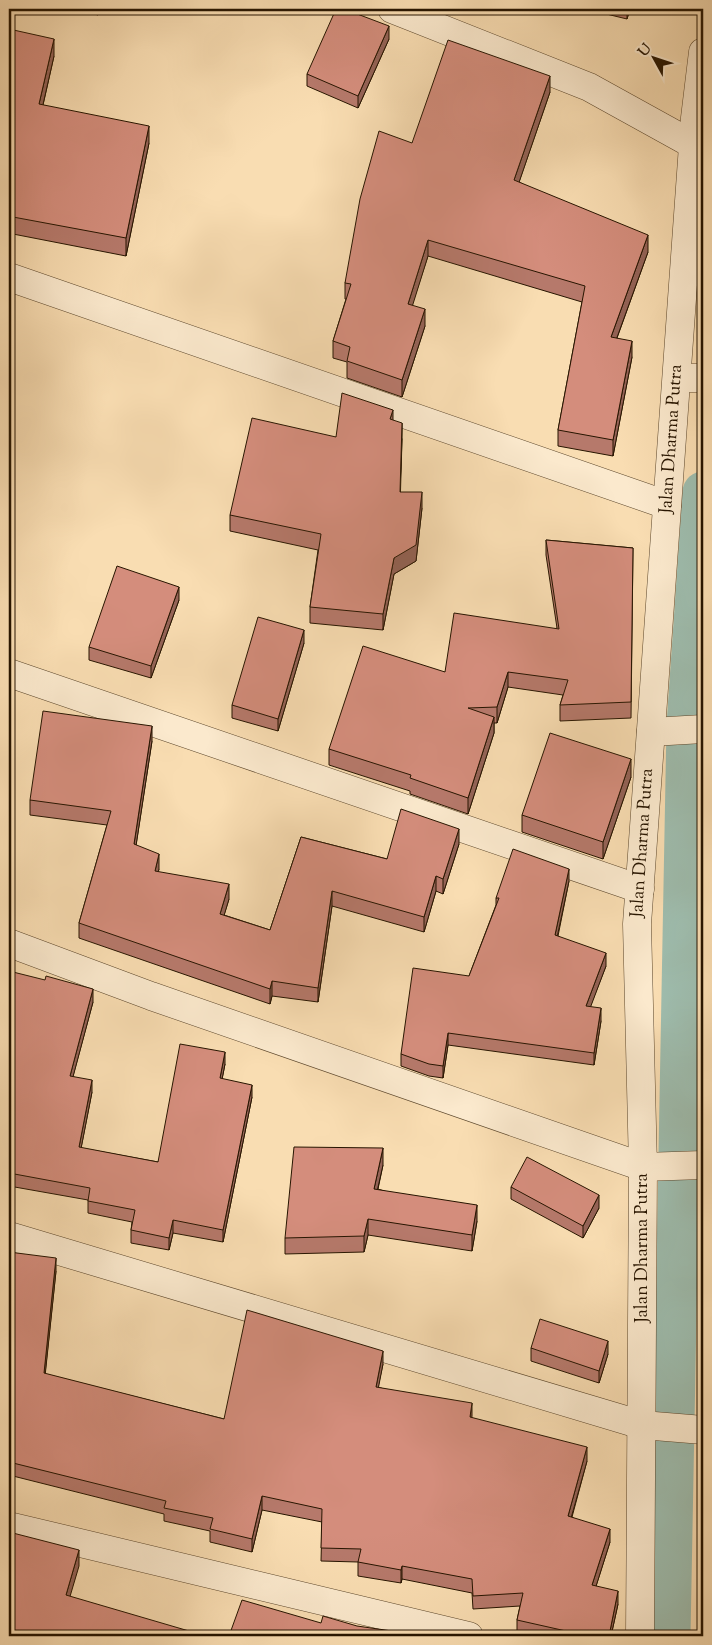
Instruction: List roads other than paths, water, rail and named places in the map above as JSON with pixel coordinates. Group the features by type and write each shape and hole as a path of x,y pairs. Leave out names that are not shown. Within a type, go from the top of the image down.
{"street":[{"path":"392,9 697,128"},
{"name":"Jalan Dharma Putra","path":"640,1636 651,1426 654,1167 637,924 640,889 664,731 667,505 703,52"},
{"path":"9,277 667,505"},
{"path":"677,378 703,378"},
{"path":"9,674 640,889"},
{"path":"664,731 703,728"},
{"path":"9,943 151,996 654,1167 703,1165"},
{"path":"9,1236 651,1426 698,1430"},
{"path":"9,1526 469,1636"}],"waterway":[{"path":"670,1636 687,725 703,492"}]}
